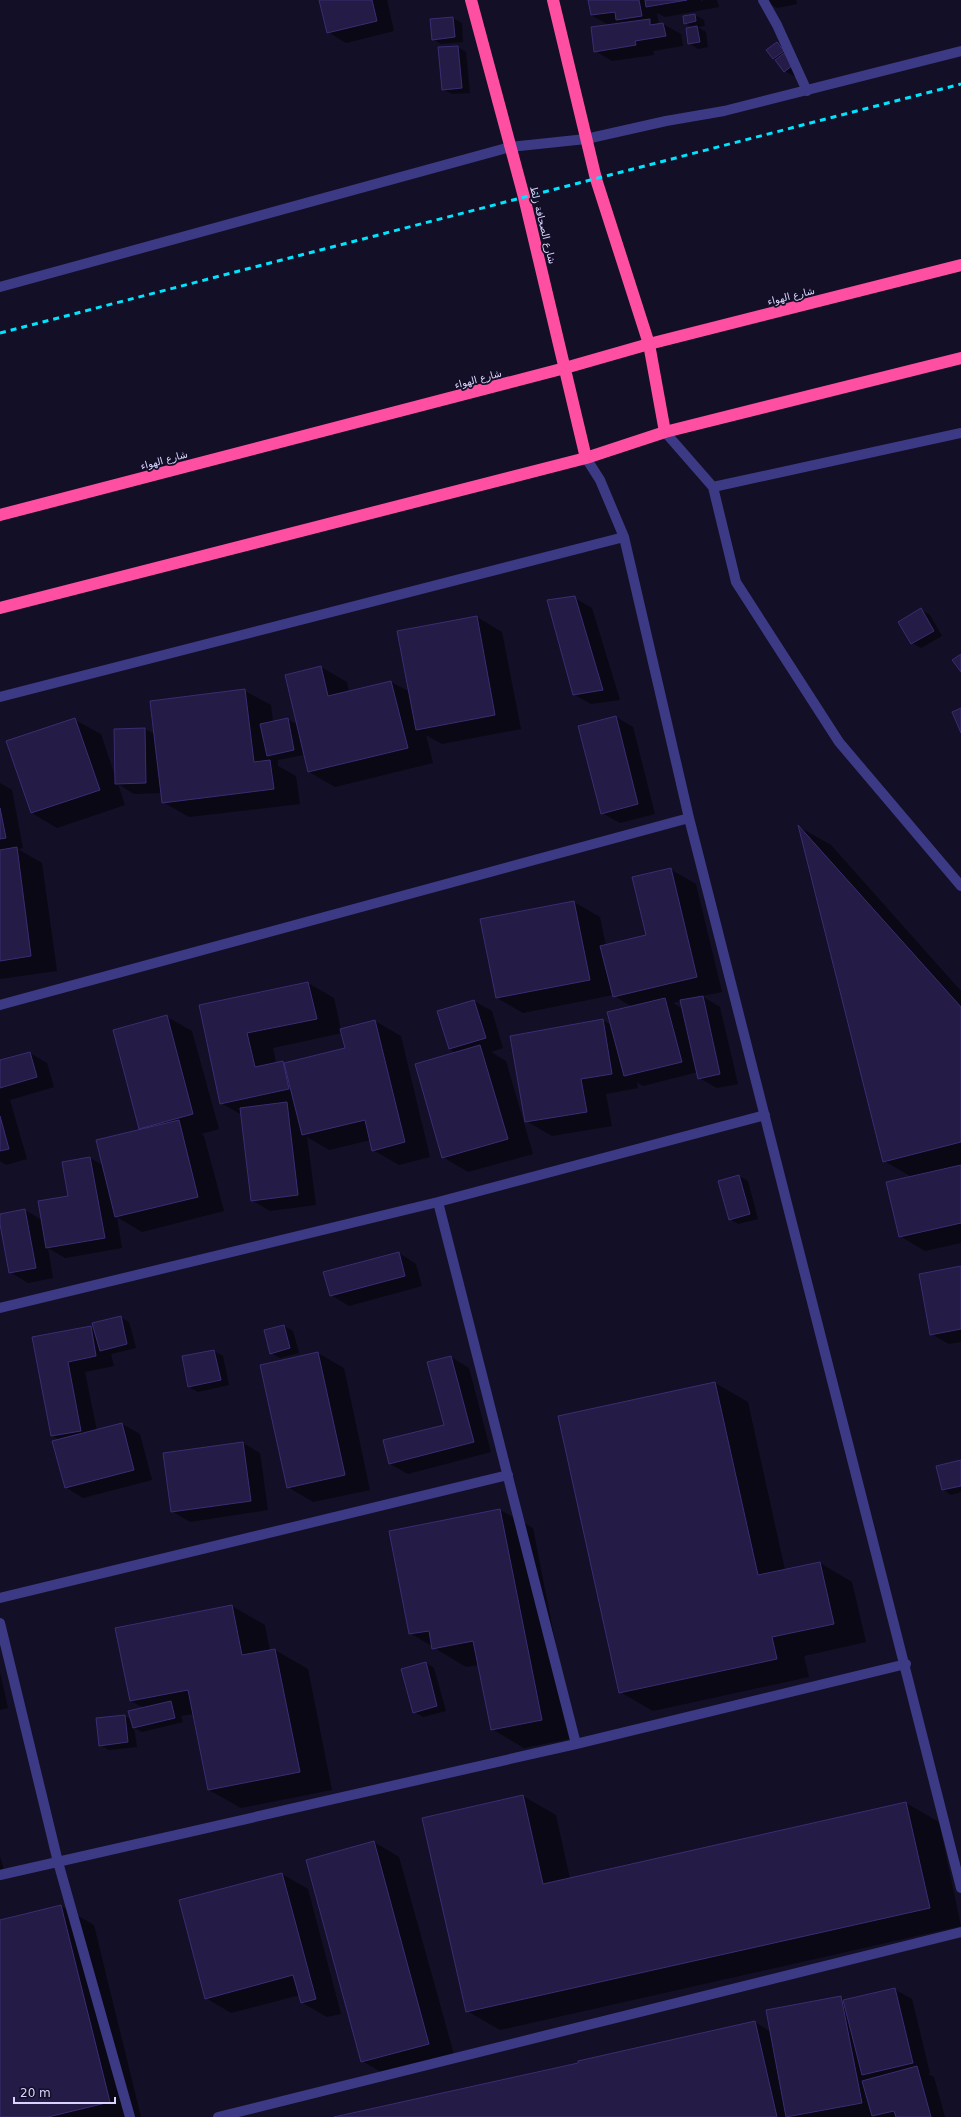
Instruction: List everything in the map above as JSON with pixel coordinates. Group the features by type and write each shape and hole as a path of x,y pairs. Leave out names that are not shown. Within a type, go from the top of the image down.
{"highway":[{"name":"شارع الصحافة زلط","path":"471,0 510,147 586,458"},
{"path":"553,0 596,179 649,344 665,432"},
{"name":"شارع الهواء","path":"0,515 565,368 649,344 961,265"},
{"path":"0,608 586,458 665,432 961,358"}],"street":[{"path":"763,0 778,25 807,91"},
{"path":"0,287 510,147 586,139 666,121 724,111 961,51"},
{"path":"665,432 712,486 736,582 838,742 961,886"},
{"path":"712,486 961,433"},
{"path":"586,458 600,480 624,537 689,818 906,1664 961,1888"},
{"path":"0,696 624,537"},
{"path":"0,1005 689,818"},
{"path":"0,1308 438,1202 765,1114"},
{"path":"438,1202 576,1744"},
{"path":"0,1598 508,1475"},
{"path":"0,1623 58,1862 130,2117"},
{"path":"0,1875 576,1744 906,1664"},
{"path":"218,2117 961,1932"}],"building":[{"path":"319,0 372,0 377,21 327,33"},
{"path":"588,0 639,0 642,16 616,20 615,12 591,15"},
{"path":"645,0 687,0 646,7"},
{"path":"695,14 696,21 684,24 683,16"},
{"path":"453,17 455,37 432,40 430,19"},
{"path":"650,19 650,25 663,23 666,36 635,41 636,45 594,52 591,27"},
{"path":"697,26 700,42 688,44 686,28"},
{"path":"777,42 784,51 773,59 766,50"},
{"path":"458,46 462,88 442,90 438,47"},
{"path":"784,53 793,65 784,72 775,60"},
{"path":"575,596 603,690 573,695 547,600"},
{"path":"921,608 934,631 911,644 898,622"},
{"path":"477,616 495,715 416,730 397,631"},
{"path":"961,654 961,672 952,660"},
{"path":"321,666 328,696 391,681 408,748 308,772 285,675"},
{"path":"245,689 254,762 270,760 274,789 162,803 150,701"},
{"path":"961,708 961,733 952,712"},
{"path":"616,716 638,804 601,814 578,726"},
{"path":"75,718 100,790 31,813 6,741"},
{"path":"288,718 294,750 267,756 260,724"},
{"path":"145,728 146,783 115,784 114,729"},
{"path":"0,808 6,838 0,839"},
{"path":"798,825 961,1007 961,1142 883,1162"},
{"path":"17,847 31,956 0,961 0,850"},
{"path":"671,868 697,977 613,997 600,946 646,935 632,877"},
{"path":"574,901 590,980 496,998 480,919"},
{"path":"308,982 317,1019 247,1033 255,1067 283,1061 289,1089 220,1104 199,1005"},
{"path":"703,996 720,1074 698,1079 680,1000"},
{"path":"665,998 682,1062 624,1076 607,1012"},
{"path":"474,1000 486,1038 449,1049 437,1011"},
{"path":"167,1015 193,1114 139,1129 113,1030"},
{"path":"603,1019 612,1074 581,1079 587,1112 525,1122 510,1036"},
{"path":"375,1020 405,1142 372,1151 365,1120 302,1135 284,1063 345,1048 340,1029"},
{"path":"480,1045 508,1139 442,1158 415,1064"},
{"path":"30,1052 37,1077 0,1088 0,1060"},
{"path":"287,1102 298,1195 251,1201 240,1108"},
{"path":"0,1116 9,1149 0,1151"},
{"path":"179,1120 198,1197 115,1217 96,1140"},
{"path":"90,1157 105,1238 46,1248 38,1201 68,1196 62,1162"},
{"path":"961,1165 961,1223 899,1237 886,1182"},
{"path":"739,1175 750,1214 729,1220 718,1181"},
{"path":"25,1209 36,1268 9,1273 0,1224 0,1214"},
{"path":"399,1252 405,1276 330,1296 323,1272"},
{"path":"961,1266 961,1329 930,1335 919,1274"},
{"path":"121,1316 127,1344 100,1351 92,1323"},
{"path":"284,1325 290,1348 270,1354 264,1330"},
{"path":"91,1326 96,1356 68,1362 81,1431 51,1436 32,1337"},
{"path":"214,1350 221,1380 188,1387 182,1356"},
{"path":"318,1352 345,1475 287,1488 260,1365"},
{"path":"451,1356 474,1442 389,1464 383,1440 444,1425 427,1362"},
{"path":"715,1382 758,1575 820,1562 834,1624 772,1637 777,1659 619,1693 558,1416"},
{"path":"122,1423 134,1470 65,1488 52,1441"},
{"path":"243,1442 251,1501 171,1512 163,1453"},
{"path":"961,1460 961,1486 942,1490 936,1466"},
{"path":"500,1509 542,1720 491,1730 473,1641 432,1649 429,1631 409,1634 389,1531"},
{"path":"232,1605 242,1655 275,1649 300,1772 208,1790 188,1690 130,1701 115,1628"},
{"path":"426,1662 437,1706 413,1713 401,1669"},
{"path":"171,1701 175,1718 133,1728 128,1711"},
{"path":"125,1715 128,1742 99,1746 96,1718"},
{"path":"523,1795 543,1884 906,1802 930,1908 466,2012 422,1818"},
{"path":"374,1841 429,2044 361,2062 306,1860"},
{"path":"282,1873 316,1999 301,2003 293,1975 205,1999 179,1900"},
{"path":"61,1905 110,2102 48,2117 0,2117 0,1920"},
{"path":"895,1988 913,2063 862,2075 843,2000"},
{"path":"841,1996 862,2103 786,2117 766,2010"},
{"path":"755,2021 777,2117 334,2117 578,2063 578,2061"},
{"path":"917,2066 931,2117 896,2117 894,2111 872,2116 862,2081"}],"railway":[{"path":"0,333 961,84"}]}
